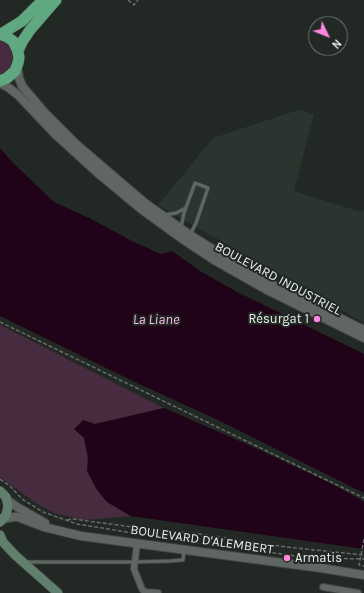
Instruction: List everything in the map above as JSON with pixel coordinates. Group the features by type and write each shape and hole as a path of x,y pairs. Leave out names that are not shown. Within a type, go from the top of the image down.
{"highway":[{"path":"0,34 22,21 43,0"},
{"path":"18,51 30,30 56,0"},
{"path":"0,34 13,41 18,51 19,59 17,66 10,76 0,82"}],"main road":[{"path":"0,491 6,499 8,510 1,522"},
{"path":"0,535 3,542 15,555"},
{"path":"0,544 15,555 58,593"}],"street":[{"name":"BOULEVARD INDUSTRIEL","path":"17,66 19,78 23,88 51,119 106,171 180,229 185,238 271,284 364,330"},
{"name":"BOULEVARD INDUSTRIEL","path":"0,82 20,96 55,134 100,175 141,209 221,264 267,290 364,338"},
{"name":"BOULEVARD D'ALEMBERT","path":"6,499 17,507 62,531"},
{"name":"BOULEVARD D'ALEMBERT","path":"1,522 13,517 18,517 81,536 321,568 364,576"},
{"path":"136,544 134,562 135,572 142,589 145,592 158,593"},
{"path":"323,587 358,593"}],"lane":[{"path":"180,229 195,183 208,188 196,223 185,238"},
{"path":"162,216 176,213 186,208"},
{"path":"23,562 134,562 183,560 184,550"}],"path":[{"path":"128,0 134,5 138,0"},
{"path":"0,322 364,498"},
{"path":"0,479 10,486 25,501 43,512 72,523 184,541 311,558 364,559"},
{"path":"67,520 73,519 201,534 286,547 347,554 362,554"},
{"path":"364,539 359,565 364,566"},
{"path":"310,563 313,549"}],"shaded area":[{"path":"0,40 10,47 13,57 10,68 0,75"},
{"path":"298,110 314,114 294,191 361,212 364,210 364,323 158,205 213,138"},
{"path":"0,325 164,408 95,424 84,438 88,458 87,471 107,502 131,516 84,520 54,513 36,503 0,477"}],"water":[{"name":"La Liane","path":"0,148 12,162 54,202 161,254 172,251 200,271 237,292 364,354 364,493 216,419 139,384 0,316"},
{"path":"164,408 334,485 364,502 364,549 131,516 107,502 97,490 87,471 88,458 84,438 74,429 83,420 95,424"}],"place":[{"name":"Résurgat 1","path":"317,319"},
{"name":"Armatis","path":"287,558"}]}
